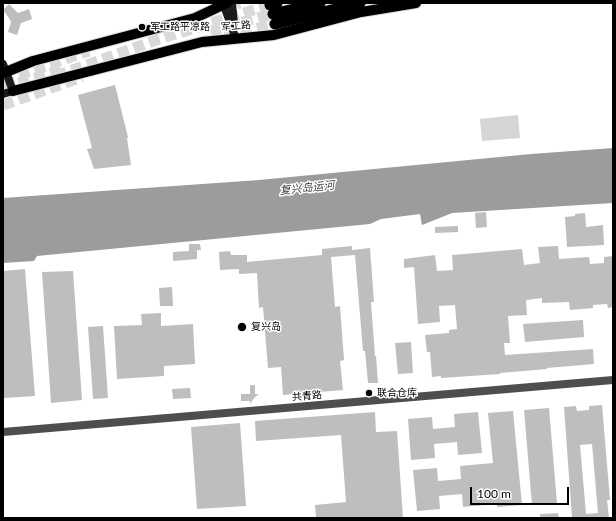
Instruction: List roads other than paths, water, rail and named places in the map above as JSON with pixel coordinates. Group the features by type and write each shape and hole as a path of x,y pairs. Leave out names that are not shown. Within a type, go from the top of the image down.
{"highway":[{"path":"274,12 320,3"},
{"path":"274,12 360,3"}],"main road":[{"name":"军工路","path":"4,69 195,18 226,3"},
{"path":"226,3 236,39"},
{"name":"军工路","path":"8,93 202,42 274,35 361,12 416,3"},
{"path":"4,69 8,93"}],"street":[{"name":"共青路","path":"3,432 613,380"}],"water":[{"name":"复兴岛运河","path":"613,148 613,203 452,213 422,225 420,214 381,219 370,224 37,256 34,261 3,263 3,198 259,180 531,154"}],"tunnel":[{"path":"221,9 240,3"},
{"path":"56,76 156,40 270,5"},
{"path":"210,31 273,14"},
{"path":"225,37 275,24"},
{"path":"3,80 89,51"},
{"path":"3,88 64,69"},
{"path":"3,105 82,77"}],"place":[{"name":"军工路平凉路","path":"142,27"},
{"name":"复兴岛","path":"242,327"},
{"name":"联合仓库","path":"369,393"}]}
